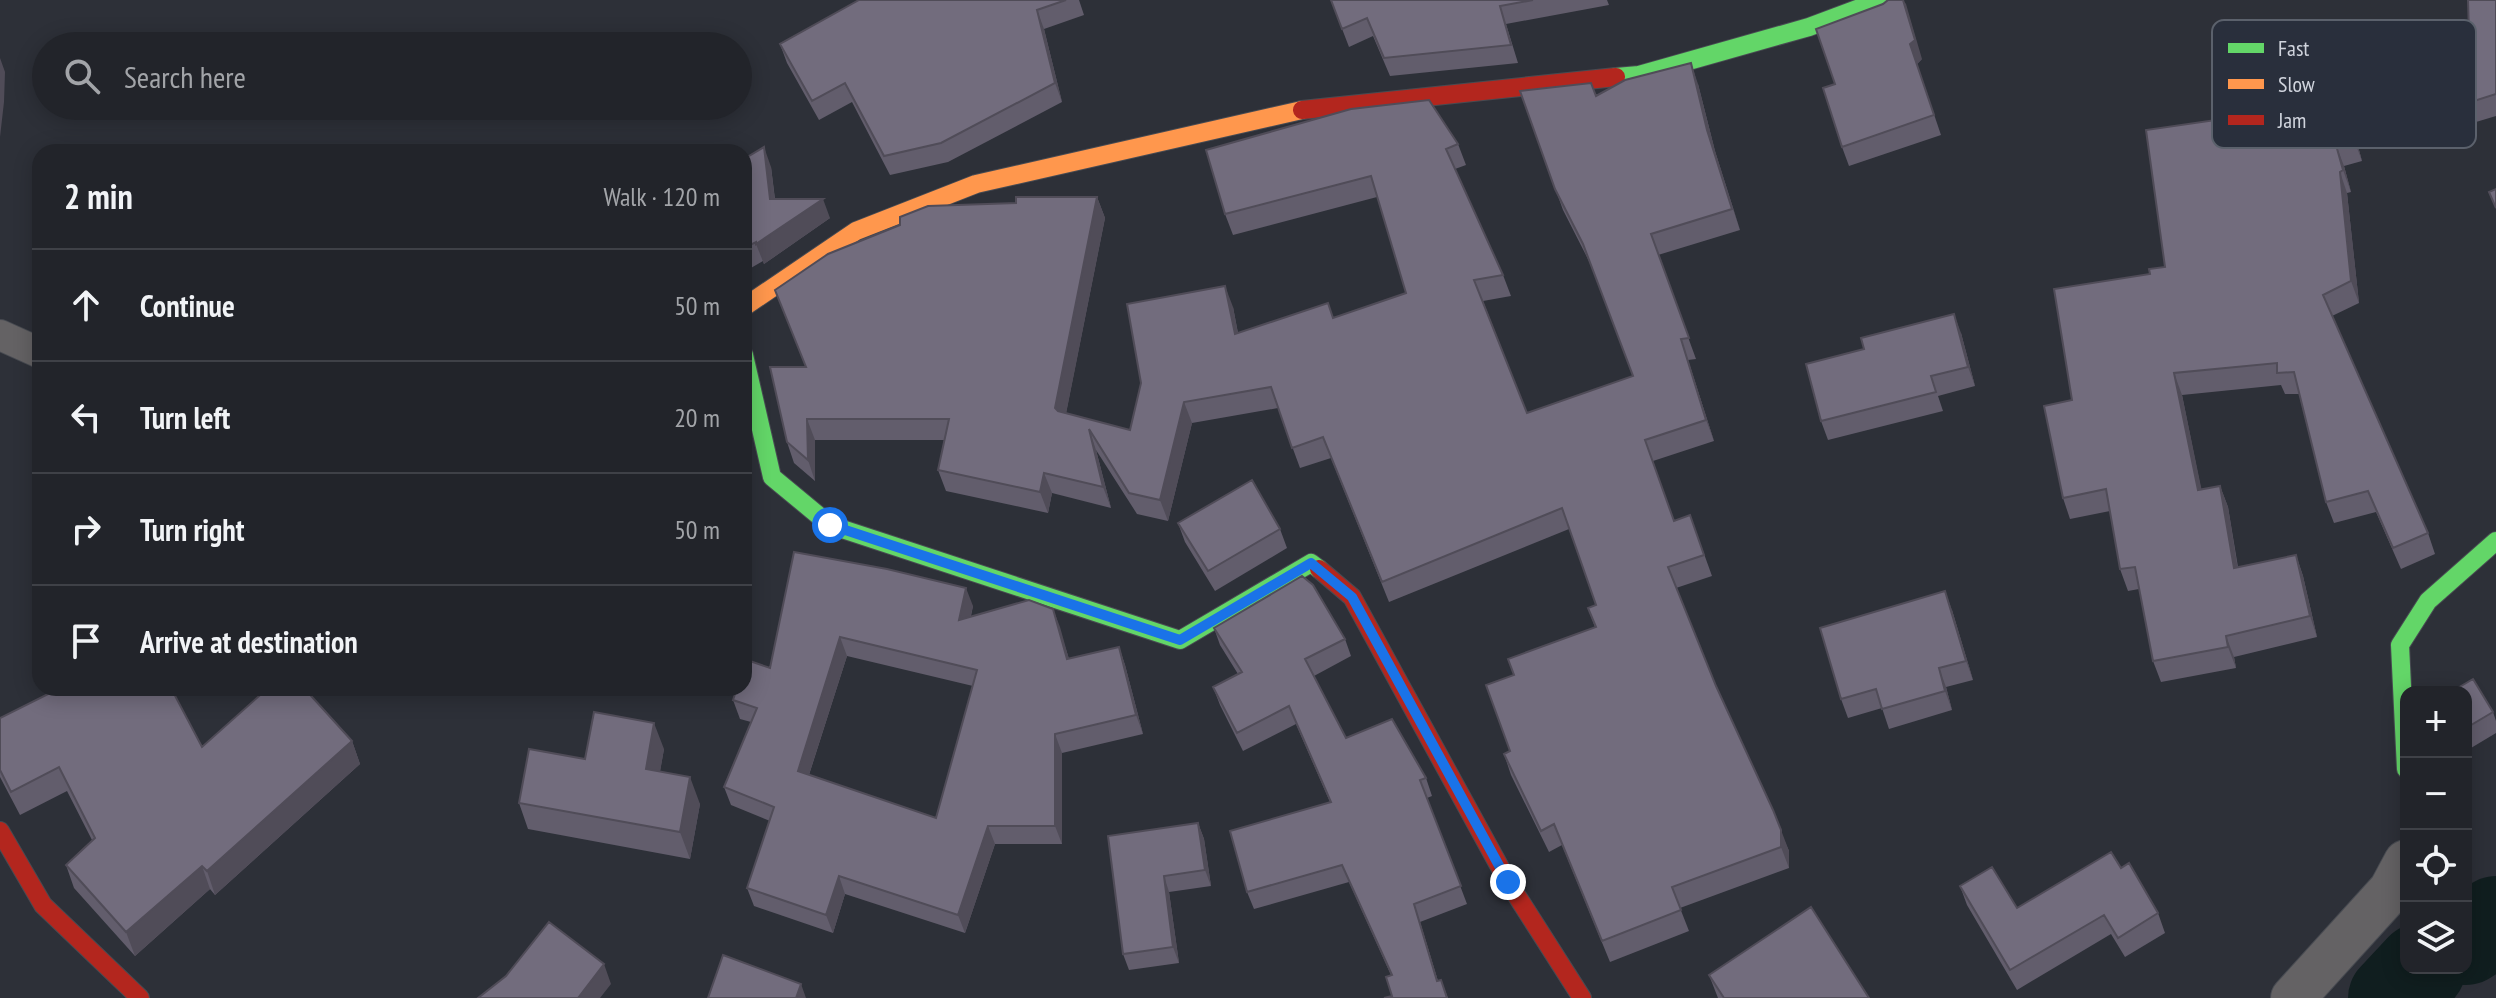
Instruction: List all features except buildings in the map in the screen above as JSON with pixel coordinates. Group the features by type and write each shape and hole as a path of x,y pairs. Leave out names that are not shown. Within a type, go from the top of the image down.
{"street":[{"path":"752,302 856,231 976,184 1286,112 1639,75 1809,27 1881,0"},
{"path":"752,390 772,477 830,525 1180,640 1311,563 1352,597 1508,882 1582,998"},
{"path":"2405,758 2400,645 2428,601 2496,541"},
{"path":"0,831 43,905 140,998"},
{"path":"2293,998 2391,890 2400,873"}],"lane":[{"path":"0,335 32,349"}],"waterway":[{"path":"2472,936 2496,921"},
{"path":"2393,998 2415,974"}],"traffic: fast":[{"path":"1616,77 1639,75 1809,27 1881,0"},
{"path":"752,390 772,477 830,525 1180,640 1311,563 1319,569"},
{"path":"2405,758 2400,645 2428,601 2496,541"}],"traffic: slow":[{"path":"752,302 856,231 976,184 1302,110"}],"traffic: jam":[{"path":"1302,110 1616,77"},
{"path":"1319,569 1352,597 1508,882 1582,998"},
{"path":"0,831 43,905 140,998"}],"route":[{"path":"830,525 1180,640 1311,563 1352,597 1508,882"}]}
